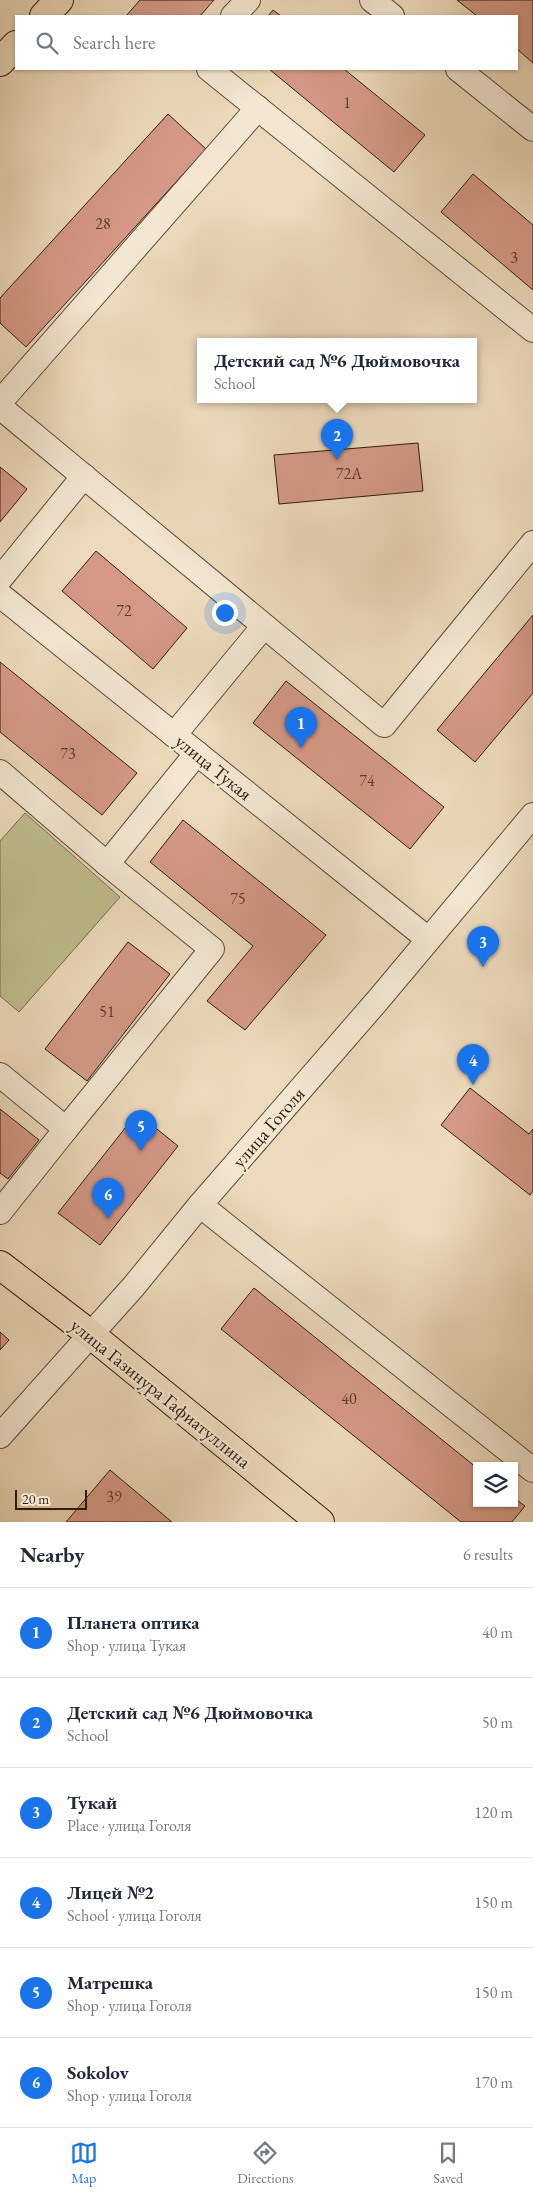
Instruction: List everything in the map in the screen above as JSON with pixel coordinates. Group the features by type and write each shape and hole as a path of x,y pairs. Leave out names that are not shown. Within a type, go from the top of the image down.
{"main road":[{"path":"45,15 59,0"},
{"path":"0,62 15,46"},
{"name":"улица Газинура Гафиатуллина","path":"0,1265 90,1334 320,1522"}],"street":[{"path":"234,15 248,0"},
{"path":"372,0 391,15"},
{"path":"210,70 533,330"},
{"path":"459,70 533,129"},
{"path":"0,402 258,108"},
{"path":"0,407 384,725 533,543"},
{"path":"0,578 84,476"},
{"name":"улица Тукая","path":"0,595 428,939"},
{"path":"174,735 264,626"},
{"path":"107,864 197,753"},
{"path":"0,772 107,864 212,949 0,1212"},
{"name":"улица Гоголя","path":"0,1436 139,1280 200,1205 533,815"},
{"path":"0,1075 66,1129"},
{"path":"200,1205 533,1470"}],"shaded area":[{"path":"25,813 120,897 19,1012 0,996 0,841"}],"building":[{"path":"140,0 214,0 201,15 127,15"},
{"path":"457,0 533,0 533,63 518,50 518,15 476,15"},
{"path":"273,10 280,15 269,15"},
{"path":"270,70 345,70 425,135 394,172"},
{"path":"168,114 206,149 26,347 0,323 0,298"},
{"path":"473,174 533,225 533,290 441,212"},
{"path":"418,443 423,491 279,504 274,455"},
{"path":"0,467 27,489 0,522"},
{"path":"96,551 187,628 153,669 62,591"},
{"path":"533,615 533,693 475,762 437,730"},
{"path":"0,662 137,773 102,815 0,732"},
{"path":"286,681 444,807 410,849 253,723"},
{"path":"183,820 326,935 245,1030 207,1001 253,946 150,862"},
{"path":"128,942 170,974 87,1081 45,1049"},
{"path":"470,1088 529,1134 533,1129 533,1191 530,1195 441,1125"},
{"path":"0,1109 39,1140 8,1179 0,1173"},
{"path":"137,1113 178,1146 100,1245 58,1213"},
{"path":"254,1288 473,1465 473,1507 518,1507 518,1501 525,1506 512,1522 461,1522 221,1329"},
{"path":"0,1332 9,1340 0,1350"},
{"path":"110,1470 172,1522 66,1522"}],"place":[{"name":"Детский сад №6 Дюймовочка","path":"337,460"},
{"name":"Планета оптика","path":"301,748"},
{"name":"Тукай","path":"483,967"},
{"name":"Лицей №2","path":"473,1085"},
{"name":"Матрешка","path":"141,1151"},
{"name":"Sokolov","path":"108,1219"}]}
